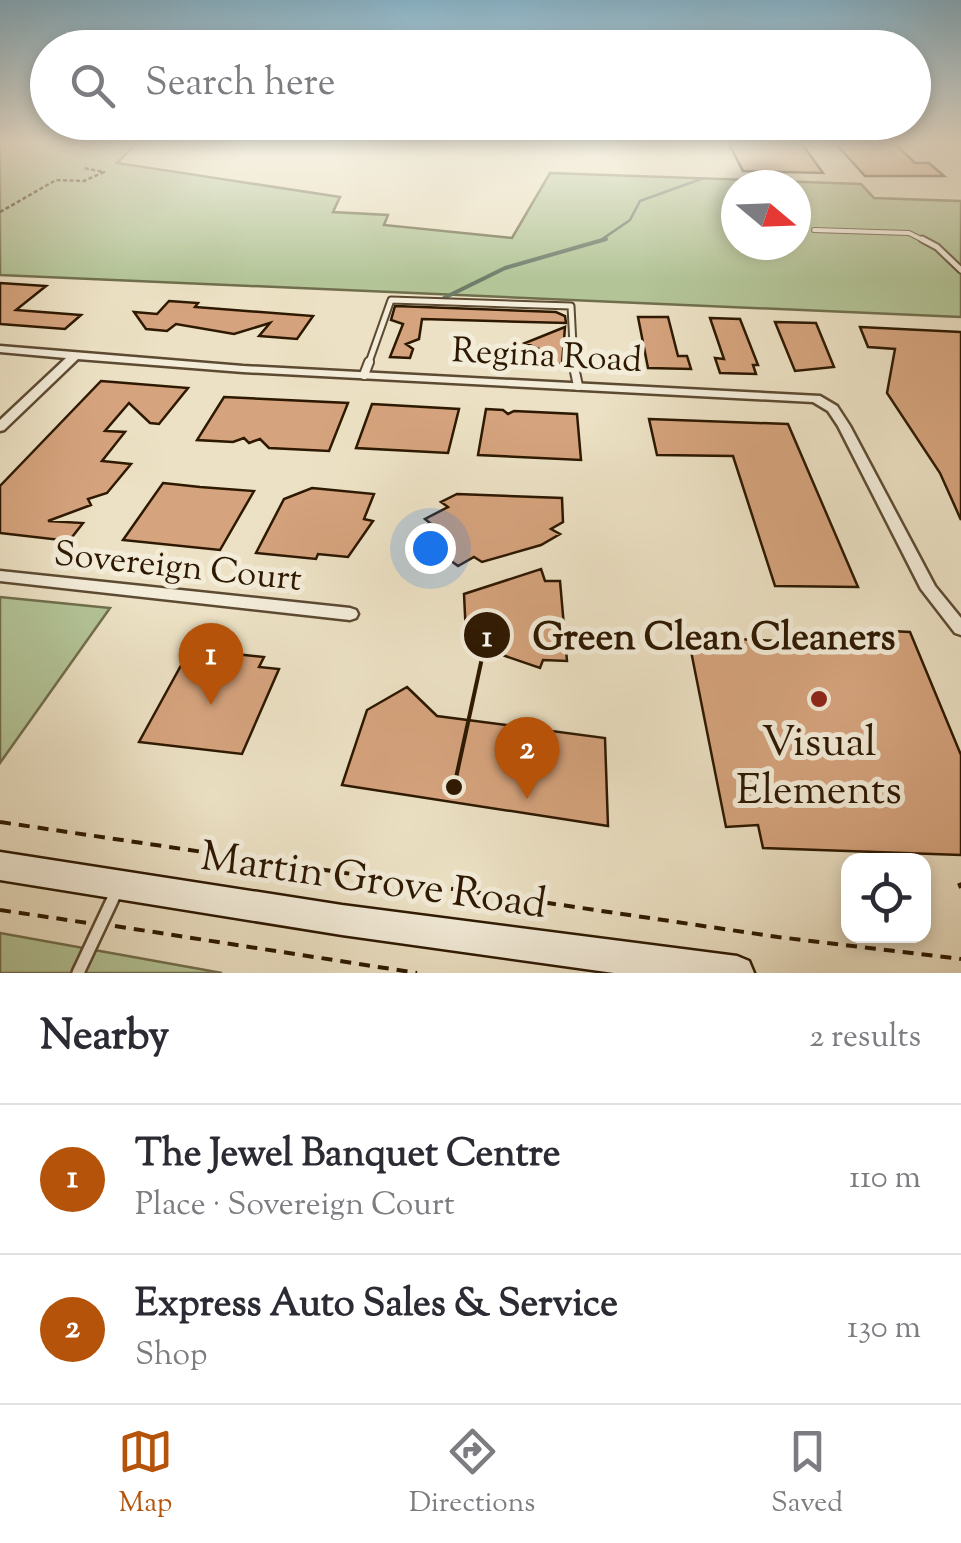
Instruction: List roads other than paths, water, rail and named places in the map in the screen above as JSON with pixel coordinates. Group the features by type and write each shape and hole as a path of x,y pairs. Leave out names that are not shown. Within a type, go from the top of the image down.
{"main road":[{"name":"Martin Grove Road","path":"0,866 737,973"}],"street":[{"name":"Regina Road","path":"0,349 364,375 800,396 826,402 844,426 929,590 961,629"},
{"path":"0,427 76,355"},
{"name":"Sovereign Court","path":"0,576 350,614"}],"lane":[{"path":"814,230 909,234 937,247 961,270"},
{"path":"364,375 391,300 571,306 574,376 578,386"},
{"path":"78,973 119,886"}],"waterway":[{"path":"600,241 630,220 640,201 672,189"},
{"path":"600,241 606,239"},
{"path":"444,298 505,268 600,241"}],"place":[{"name":"Visual Elements","path":"819,699"},
{"name":"The Jewel Banquet Centre","path":"211,705"},
{"name":"Green Clean Cleaners","path":"454,787"},
{"name":"Express Auto Sales & Service","path":"527,799"}]}
